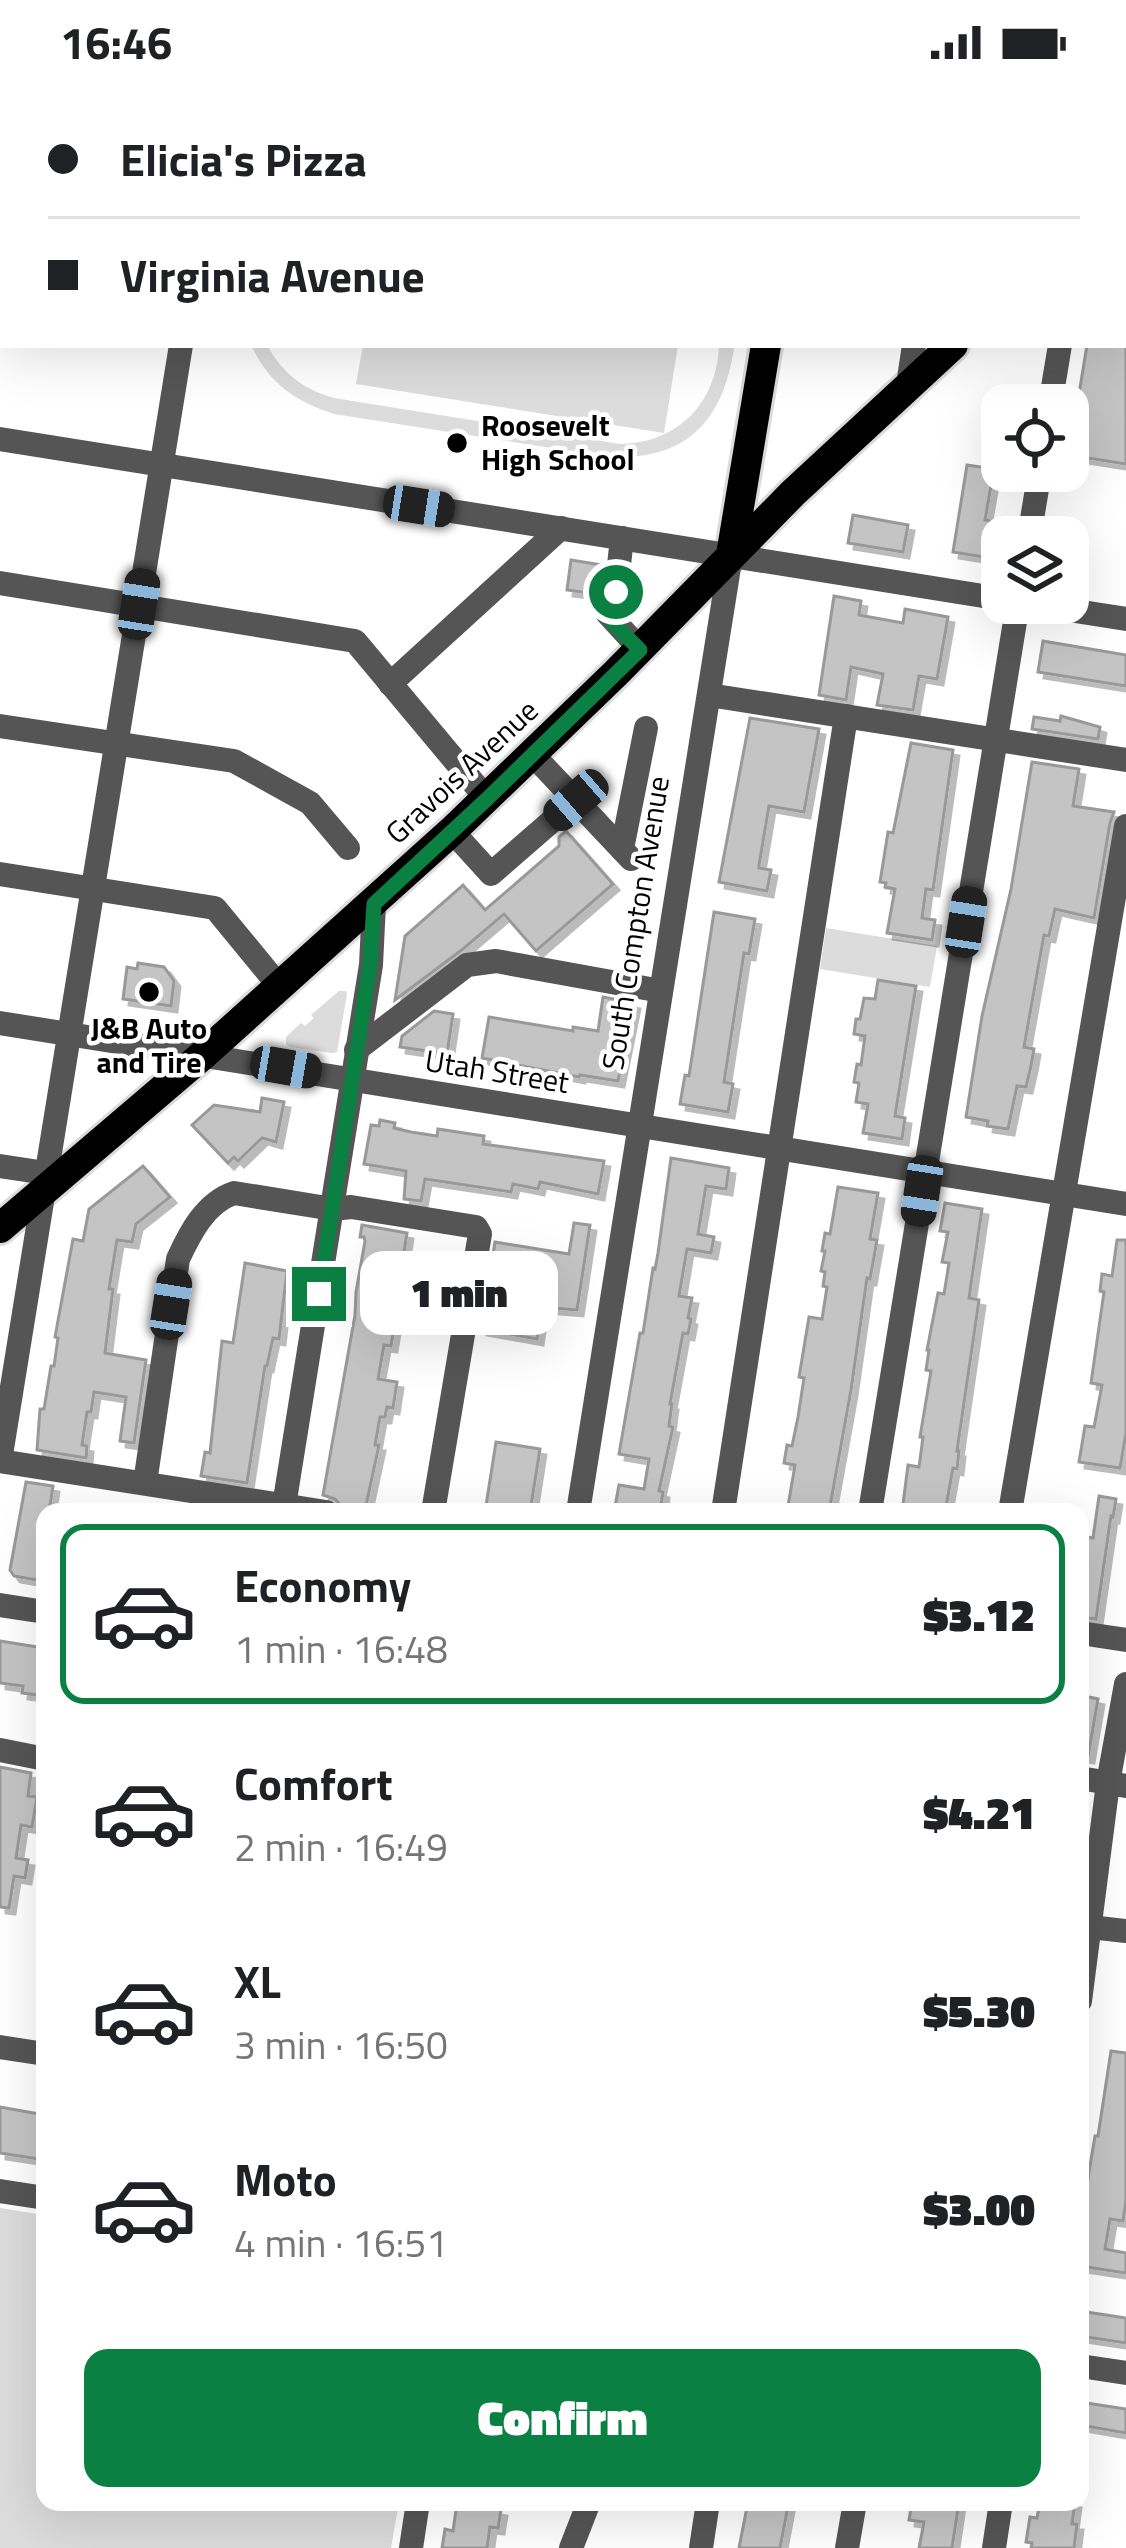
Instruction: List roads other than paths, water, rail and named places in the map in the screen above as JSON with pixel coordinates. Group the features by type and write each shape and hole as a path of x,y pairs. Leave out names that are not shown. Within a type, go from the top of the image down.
{"main road":[{"name":"South Compton Avenue","path":"731,555 766,348"},
{"name":"Gravois Avenue","path":"0,1228 45,1182 204,1054 374,904 640,650 793,493 950,348"}],"street":[{"path":"180,348 0,1461 252,1503"},
{"path":"908,386 914,348"},
{"path":"1054,384 1060,348"},
{"path":"0,439 981,596"},
{"path":"391,684 561,528"},
{"path":"622,538 616,592 608,613 640,650"},
{"name":"South Compton Avenue","path":"579,1503 731,555"},
{"path":"0,583 355,641 487,799"},
{"path":"1089,614 1126,620"},
{"path":"871,1503 1017,624"},
{"path":"709,695 1126,760"},
{"path":"724,1503 846,716"},
{"path":"0,726 234,761 310,802 348,848"},
{"path":"532,755 627,854 646,728"},
{"path":"452,831 491,874 576,800"},
{"path":"1012,1503 1126,826"},
{"path":"0,874 215,908 280,987"},
{"path":"285,1503 370,965 374,904"},
{"path":"356,1050 467,965 481,961 662,991"},
{"name":"Utah Street","path":"0,1023 1126,1204"},
{"path":"0,1166 45,1182"},
{"path":"145,1483 178,1259 193,1226 234,1193 476,1227 480,1234 435,1503"},
{"path":"0,1605 36,1611"},
{"path":"1089,1634 1126,1640"},
{"path":"1089,1913 1117,1784 1126,1684"},
{"path":"0,1750 36,1757"},
{"path":"1089,1927 1126,1931"},
{"path":"0,2047 36,2053"},
{"path":"0,2191 36,2197"},
{"path":"1089,2367 1126,2373"},
{"path":"411,2548 417,2511"},
{"path":"571,2548 585,2511"},
{"path":"701,2548 707,2511"},
{"path":"847,2548 853,2511"},
{"path":"994,2548 1000,2511"}],"place":[{"name":"Roosevelt High School","path":"457,443"},
{"name":"J&B Auto and Tire","path":"149,992"}]}
